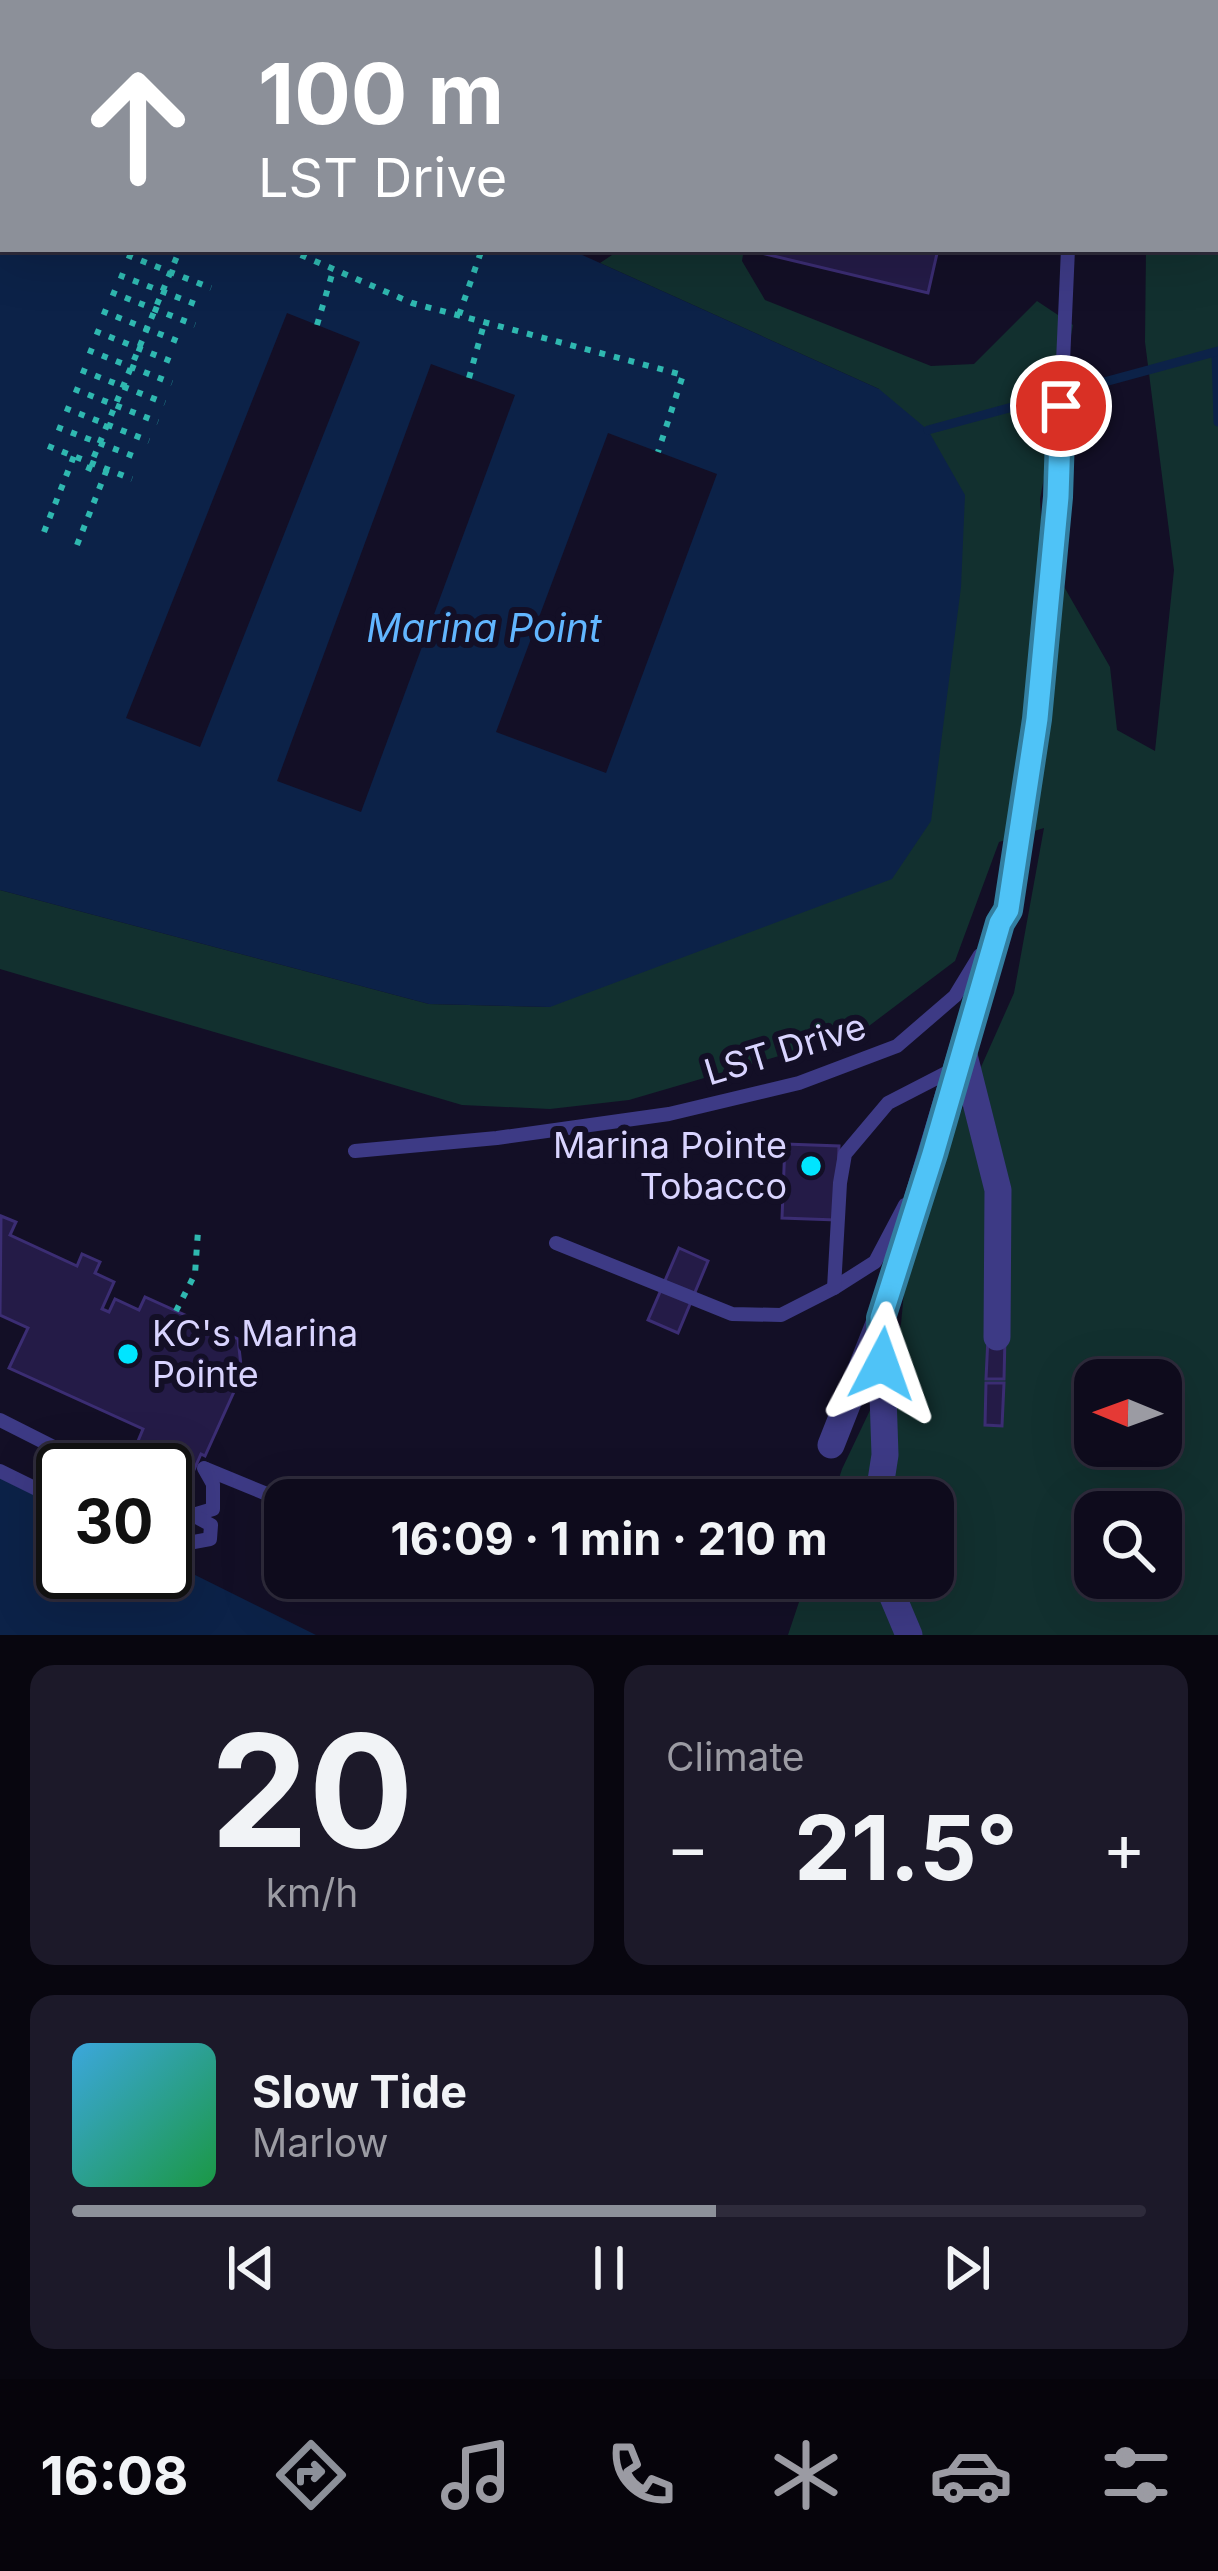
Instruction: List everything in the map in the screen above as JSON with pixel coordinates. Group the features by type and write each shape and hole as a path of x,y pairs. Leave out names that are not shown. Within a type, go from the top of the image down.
{"street":[{"path":"831,1445 881,1318 1000,923"},
{"path":"961,1059 998,1190 997,1337"},
{"path":"881,1318 885,1455 881,1479"},
{"path":"894,1599 909,1635"}],"lane":[{"name":"LST Drive","path":"356,1151 497,1138 669,1114 799,1083 897,1046 955,996 1008,910 1037,719 1058,497 1068,252"},
{"path":"834,1288 845,1154 889,1103 961,1059"},
{"path":"556,1243 732,1314 781,1316 874,1262 933,1154"},
{"path":"0,1420 46,1443"},
{"path":"193,1515 213,1509 213,1484 200,1467 264,1493"},
{"path":"0,1471 36,1489"},
{"path":"192,1542 210,1539 211,1525 193,1515"}],"path":[{"path":"88,471 179,252"},
{"path":"294,252 412,303 683,375 658,452"},
{"path":"459,315 481,252"},
{"path":"127,255 211,288"},
{"path":"317,325 334,269"},
{"path":"119,275 203,308"},
{"path":"111,292 195,325"},
{"path":"102,310 185,344"},
{"path":"469,378 485,322"},
{"path":"94,331 178,364"},
{"path":"88,350 172,383"},
{"path":"81,370 165,403"},
{"path":"74,388 158,422"},
{"path":"65,408 149,441"},
{"path":"57,427 141,459"},
{"path":"48,446 132,479"},
{"path":"44,532 74,456"},
{"path":"76,545 107,469"},
{"path":"176,1311 195,1274 198,1231"}],"green space":[{"path":"616,252 744,252 742,261 765,300 931,366 974,364 1037,301 1073,325 1040,499 1043,550 1110,667 1117,730 1155,751 1174,570 1145,342 1146,252 1218,252 1218,1635 788,1635 800,1599 954,1599 954,1479 839,1479 883,1383 901,1324 916,1213 1014,993 1044,828 999,842 955,961 861,1032 629,1100 550,1109 462,1105 0,969 0,890 429,1004 550,1007 879,389 600,263"}],"water":[{"name":"Marina Point","path":"0,252 576,252 879,389 928,430 965,495 961,587 931,821 892,879 550,1007 429,1004 0,890"},
{"path":"0,1478 36,1496 36,1599 192,1599 192,1573 316,1635 0,1635"}],"pier":[{"path":"287,313 360,342 200,747 126,718"},
{"path":"431,364 515,395 361,812 277,781"},
{"path":"608,433 717,474 606,773 496,732"}],"building":[{"path":"761,252 937,252 928,293"},
{"name":"Marina Pointe Tobacco","path":"785,1144 839,1146 836,1220 782,1218"},
{"name":"KC's Marina Pointe","path":"1,1216 16,1222 10,1235 77,1266 82,1254 100,1262 95,1273 114,1282 102,1309 109,1312 115,1299 139,1310 145,1297 238,1339 242,1374 192,1474 192,1443 137,1443 143,1429 9,1368 28,1328 0,1315"},
{"path":"679,1248 708,1261 678,1333 648,1320"},
{"path":"988,1337 1005,1337 1004,1379 986,1379"},
{"path":"986,1383 1004,1383 1002,1426 985,1425"}],"waterway":[{"path":"928,430 1218,351"},
{"path":"1216,352 1218,422"}],"place":[{"name":"Marina Pointe Tobacco","path":"811,1166"},
{"name":"KC's Marina Pointe","path":"128,1354"}],"route":[{"path":"882,1364 881,1318 1000,923 1008,910 1037,719 1058,497 1061,406"}]}
